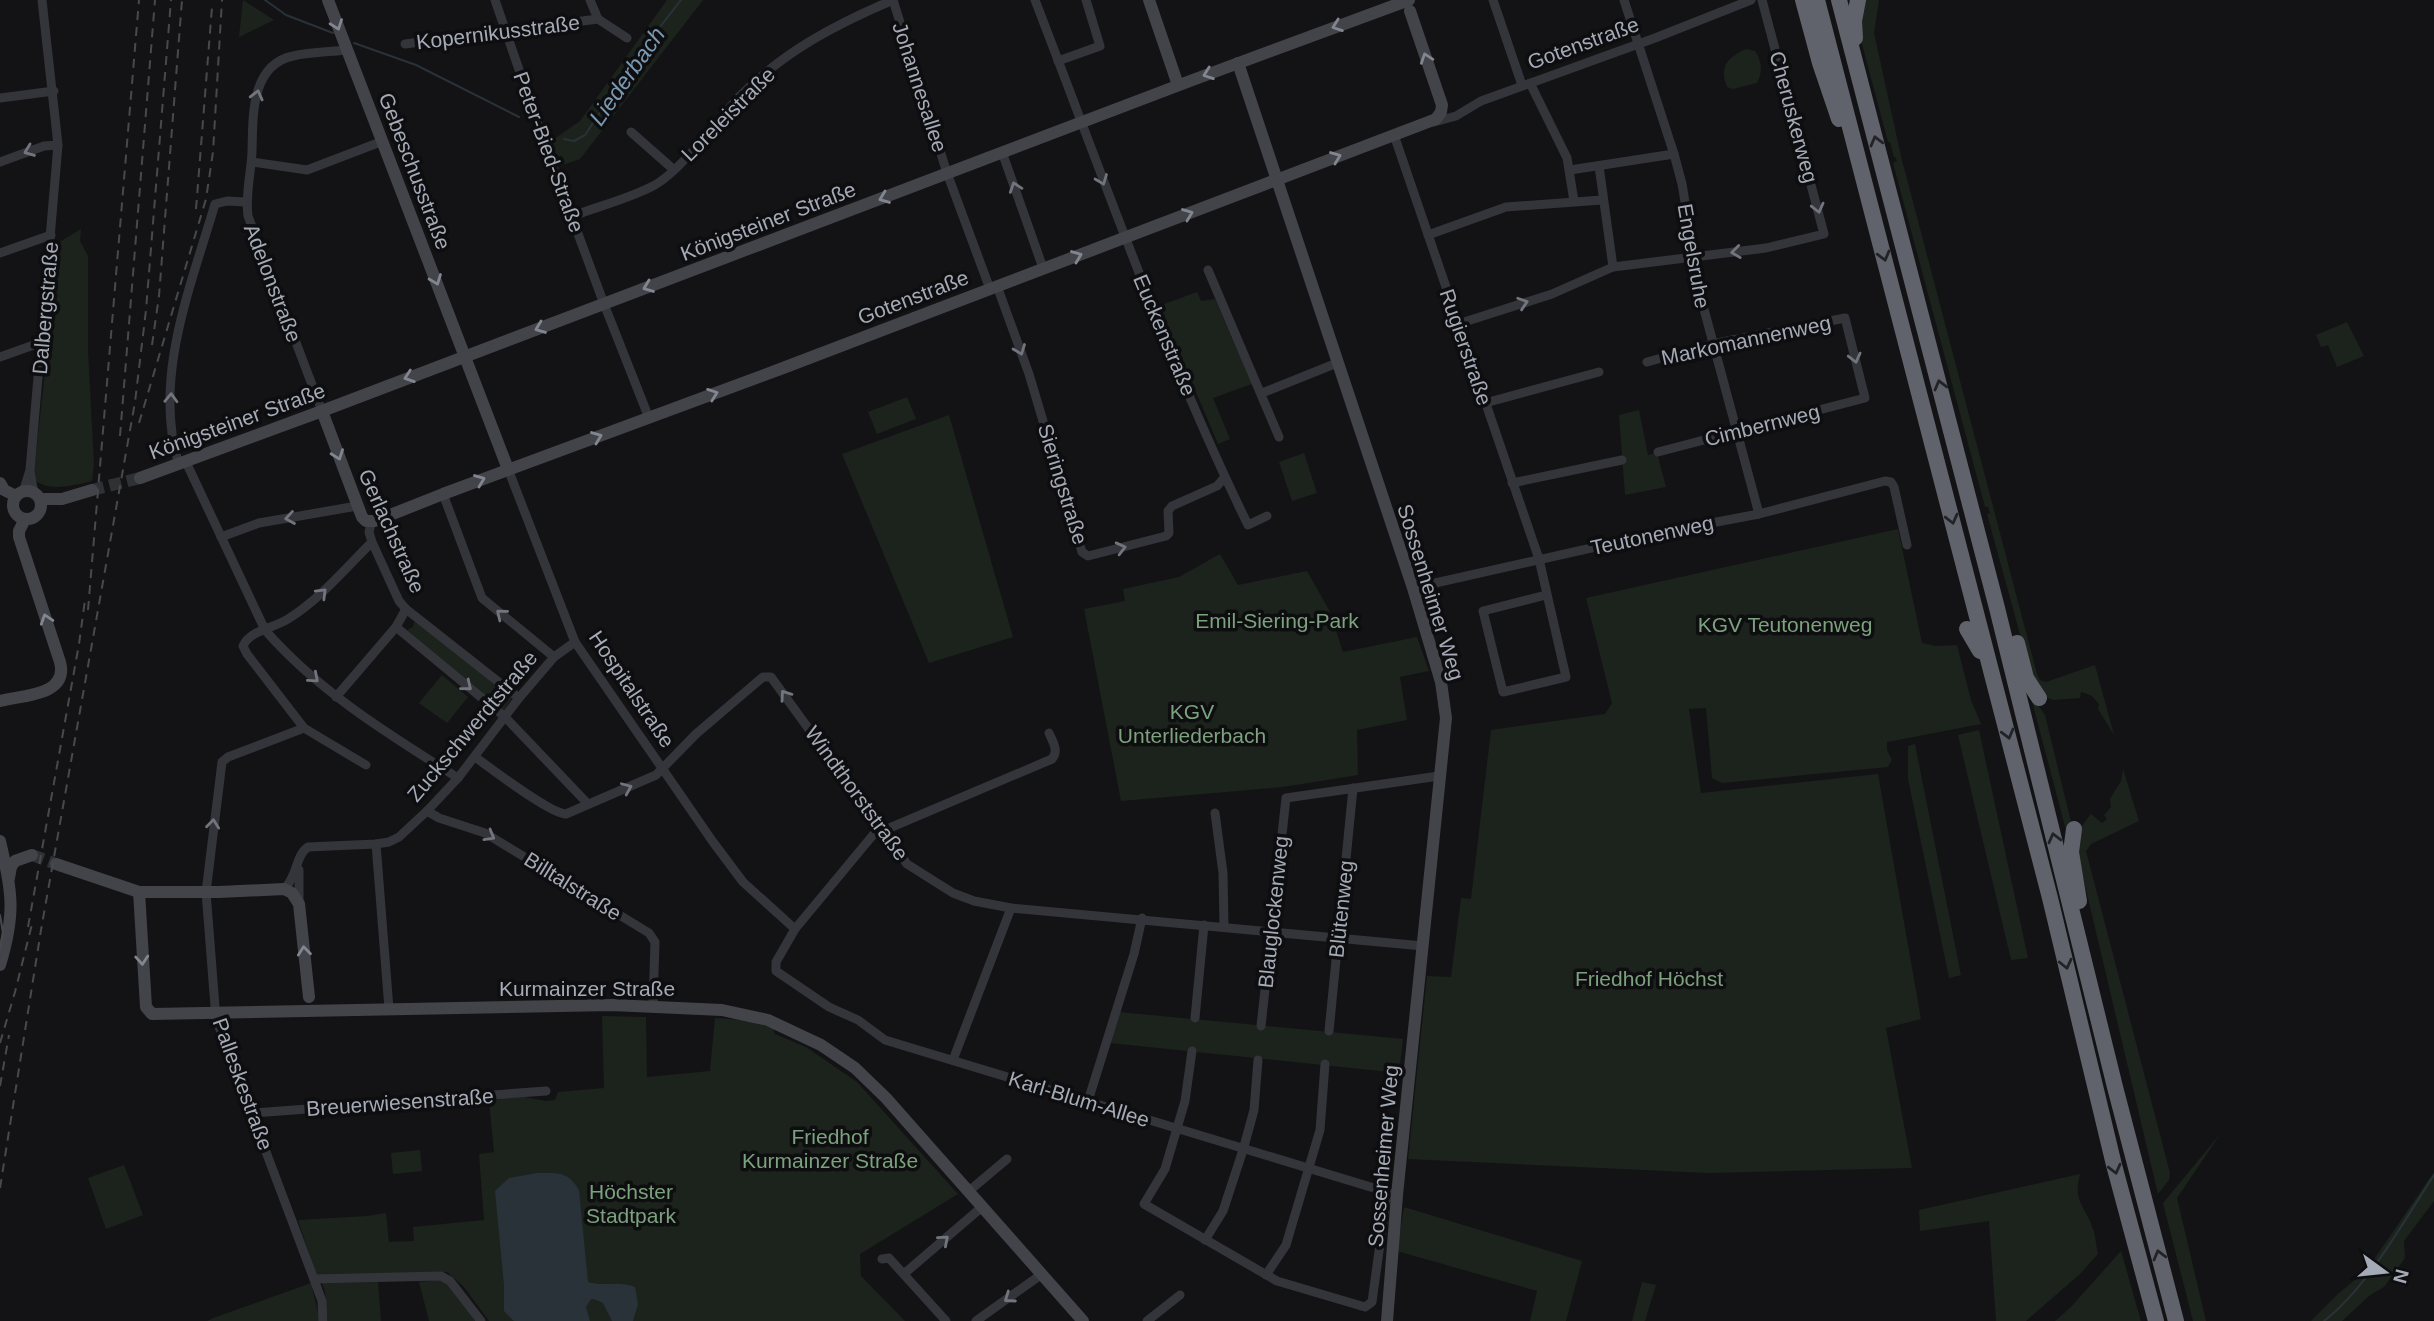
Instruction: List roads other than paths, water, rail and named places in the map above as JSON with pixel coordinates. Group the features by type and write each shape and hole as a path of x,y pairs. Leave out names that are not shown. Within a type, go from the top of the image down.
{"highway":[{"path":"1803,0 1827,86 1867,190"},
{"path":"1817,0 2050,898 2114,1165 2156,1321"},
{"path":"1839,0 1997,608 2176,1321"},
{"path":"1858,0 1854,31 1858,75"},
{"path":"1934,498 1935,453"},
{"path":"1997,608 2014,631 2026,678 2039,698"},
{"path":"1967,629 1990,668"},
{"path":"2074,829 2071,852 2080,907 2076,928"}],"main road":[{"name":"Gebeschusstraße","path":"328,0 466,356"},
{"path":"1149,0 1178,85"},
{"name":"Königsteiner Straße","path":"140,478 183,464 1178,85 1408,4"},
{"path":"1408,4 1442,106 1439,116 1425,124"},
{"name":"Sossenheimer Weg","path":"1238,63 1413,588 1444,698 1446,718 1423,946 1392,1194 1387,1321"},
{"name":"Gotenstraße","path":"371,523 1425,124"},
{"name":"Hospitalstraße","path":"466,356 508,469"},
{"name":"Gerlachstraße","path":"322,411 357,506 362,517 371,523"},
{"path":"0,483 4,489 31,498 62,499 92,490"},
{"path":"31,498 33,518 25,519 17,515 13,508 31,498"},
{"path":"0,701 50,689 57,684 62,674 19,537 25,519"},
{"path":"0,844 32,855 15,861 11,867 9,882"},
{"path":"0,844 9,882 12,914 0,965"},
{"path":"56,864 139,892 284,889 292,893 299,904 309,997 328,1011"},
{"name":"Kurmainzer Straße","path":"139,892 147,1011 158,1015 653,1006 739,1013 768,1020 821,1045 855,1068 886,1098 1083,1321"},
{"path":"292,1012 309,997"}],"street":[{"name":"Dalbergstraße","path":"31,498 30,470 58,145 42,0"},
{"name":"Peter-Bied-Straße","path":"495,0 604,304 649,418"},
{"path":"590,0 598,19"},
{"name":"Loreleistraße","path":"572,216 654,186 747,89 787,56 823,32 893,0"},
{"name":"Johannesallee","path":"893,0 947,173"},
{"name":"Euckenstraße","path":"1035,0 1124,238 1225,477 1248,525 1267,516"},
{"path":"1058,61 1100,46 1086,0"},
{"path":"1493,0 1526,84 1567,158 1574,201"},
{"name":"Engelsruhe","path":"1624,0 1682,184 1700,299 1759,513"},
{"name":"Gotenstraße","path":"1442,106 1454,110 1467,107 1751,0"},
{"name":"Cheruskerweg","path":"1694,257 1766,248 1825,234 1762,0"},
{"name":"Kopernikusstraße","path":"405,44 598,19 627,38"},
{"name":"Adelonstraße","path":"322,411 248,216 246,202 252,162 255,98 267,71 291,56 347,50"},
{"path":"0,98 54,91"},
{"name":"Gotenstraße","path":"1425,124 1455,116 1467,107"},
{"name":"Loreleistraße","path":"631,132 673,169"},
{"name":"Rugierstraße","path":"1394,135 1539,559 1566,677 1503,692 1483,611 1546,595"},
{"path":"252,162 307,170 383,141"},
{"path":"0,162 44,146 58,145"},
{"path":"1002,152 1043,268"},
{"path":"1570,170 1674,154"},
{"path":"1599,166 1613,267"},
{"name":"Sieringstraße","path":"947,173 1029,374 1082,552 1088,556 1166,536 1169,533 1168,511 1172,506 1217,486 1225,477"},
{"path":"1428,235 1506,207 1602,200"},
{"path":"246,202 227,201 215,204 181,318 174,359 170,411 172,435 183,464 265,630 336,697 458,778"},
{"path":"0,253 51,235"},
{"path":"1458,324 1552,294 1613,267 1694,257"},
{"path":"1208,270 1279,437"},
{"name":"Markomannenweg","path":"1647,362 1712,344 1845,318 1866,398"},
{"path":"0,357 42,342"},
{"path":"1262,393 1337,363"},
{"path":"1485,402 1600,372"},
{"name":"Cimbernweg","path":"1658,452 1866,398"},
{"path":"1513,483 1622,460"},
{"name":"Hospitalstraße","path":"508,469 575,642 743,882 794,929"},
{"name":"Teutonenweg","path":"1413,588 1759,513 1885,481 1891,482 1894,487 1907,545"},
{"path":"443,494 482,598 554,657"},
{"path":"221,537 259,523 357,506"},
{"name":"Gerlachstraße","path":"371,523 369,532 372,542 399,601 519,698"},
{"path":"366,765 304,728 243,648 250,635 276,626 307,607 372,542"},
{"path":"336,697 396,627 406,609"},
{"path":"396,627 505,717 588,804"},
{"name":"Zuckschwerdtstraße","path":"284,889 294,878 301,853 308,847 376,844 399,837 458,778 554,657 575,642"},
{"name":"Windthorststraße","path":"664,769 696,734 763,677 771,677 907,864 953,892 974,901 1011,908 1423,946"},
{"name":"Palleskestraße","path":"304,728 228,757 222,762 205,892 217,1023 322,1301 323,1321"},
{"path":"794,929 873,835 1052,759 1056,749 1049,733"},
{"path":"475,757 560,814 566,814 656,775 664,769"},
{"path":"1353,788 1440,776"},
{"name":"Blauglockenweg","path":"1261,1026 1286,799 1353,788"},
{"name":"Blütenweg","path":"1329,1031 1353,788"},
{"name":"Billtalstraße","path":"427,811 439,818 485,833 649,933 655,942 653,1006"},
{"path":"1214,813 1223,873 1224,926"},
{"path":"376,844 389,1009"},
{"path":"299,864 299,904"},
{"path":"953,1060 1011,908"},
{"path":"1088,1101 1134,954 1142,918"},
{"path":"1195,1018 1204,925"},
{"name":"Karl-Blum-Allee","path":"794,929 776,962 776,971 829,1007 858,1020 885,1040 1392,1194"},
{"path":"1192,1051 1185,1101 1165,1169 1144,1204 1266,1275 1286,1245 1320,1130 1325,1064"},
{"path":"1205,1240 1223,1211 1243,1150 1254,1110 1258,1060"},
{"name":"Breuerwiesenstraße","path":"253,1113 546,1091"},
{"path":"969,1191 1007,1159"},
{"name":"Sossenheimer Weg","path":"1266,1275 1278,1282 1365,1307 1372,1302 1376,1261 1392,1194"},
{"path":"905,1273 982,1207"},
{"path":"882,1259 889,1258 905,1273 946,1321"},
{"path":"1376,1261 1391,1266"},
{"path":"976,1321 1042,1274"},
{"path":"314,1279 441,1276 450,1280 481,1321"},
{"path":"1147,1321 1180,1294"}],"waterway":[{"name":"Liederbach","path":"265,0 286,15 333,33"},
{"name":"Liederbach","path":"564,139 574,141 585,135 642,50 681,0"},
{"name":"Liederbach","path":"354,43 416,65 519,117"},
{"path":"2324,1321 2370,1272 2434,1175"}],"tunnel":[{"path":"92,490 140,478"},
{"path":"32,855 56,864"}],"tram line":[{"path":"0,915 3,933 0,949"}],"railway":[{"path":"88,610 139,0"},
{"path":"120,436 155,0"},
{"path":"0,1188 41,930 135,402 146,310 171,0"},
{"path":"152,345 159,296 182,0"},
{"path":"139,423 206,199 213,152 222,0"},
{"path":"196,209 212,7"},
{"path":"28,927 85,600"},
{"path":"0,1043 33,920"},
{"path":"0,1086 9,1035"}],"park label":[{"name":"Emil-Siering-Park","path":"1277,620"},
{"name":"KGV Teutonenweg","path":"1785,624"},
{"name":"KGV Unterliederbach","path":"1192,723"},
{"name":"Friedhof Höchst","path":"1649,978"},
{"name":"Friedhof Kurmainzer Straße","path":"830,1148"},
{"name":"Höchster Stadtpark","path":"631,1203"}]}
